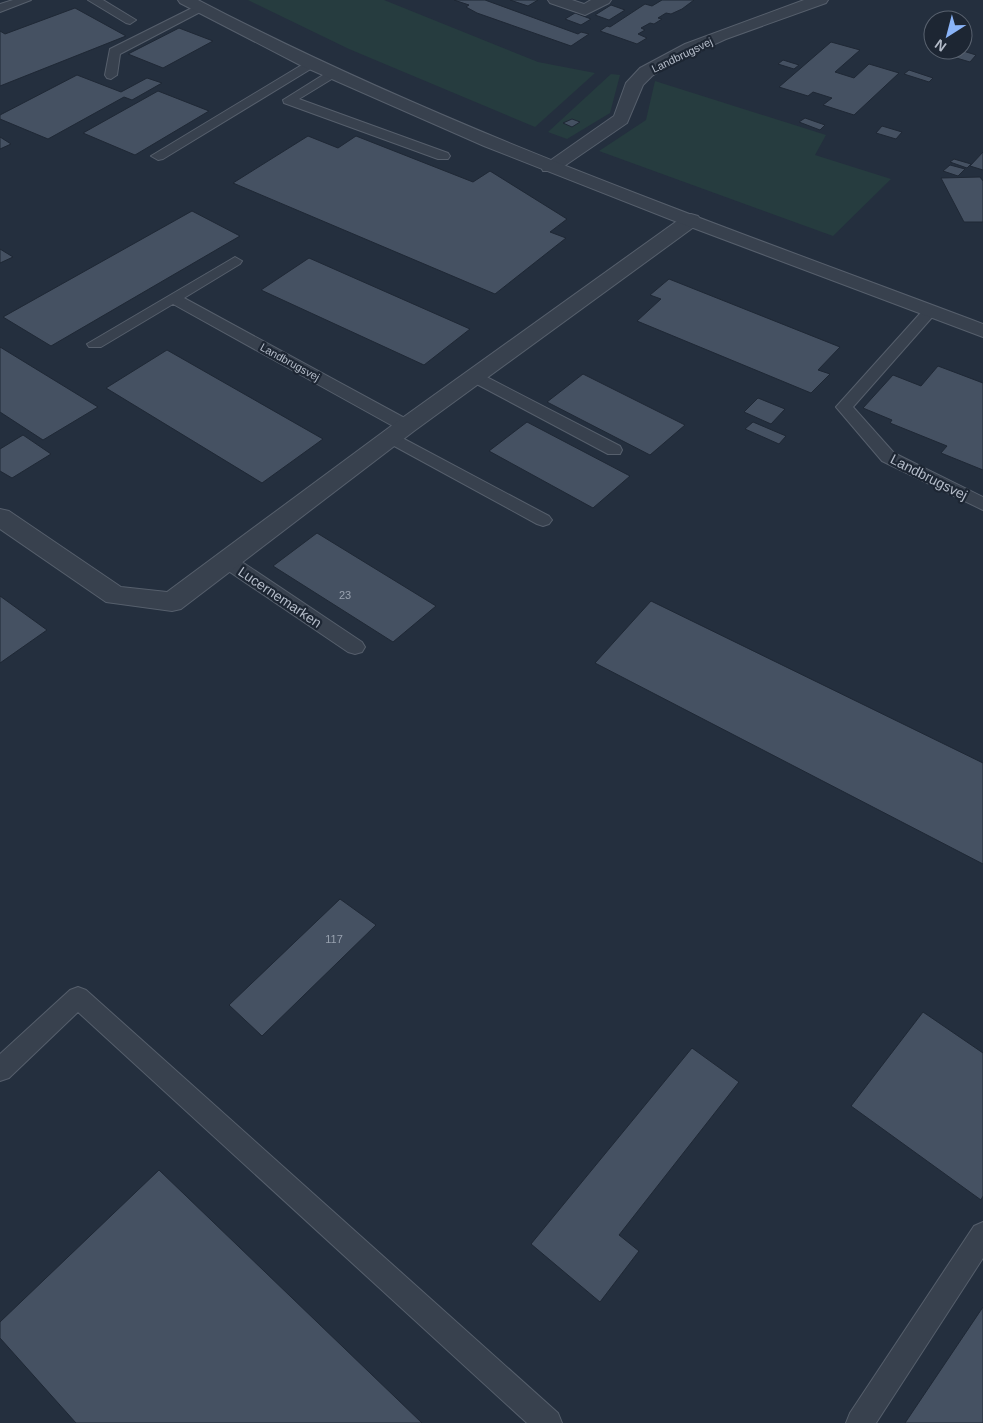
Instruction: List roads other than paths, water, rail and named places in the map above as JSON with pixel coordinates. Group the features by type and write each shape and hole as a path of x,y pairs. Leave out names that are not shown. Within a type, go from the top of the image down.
{"street":[{"path":"556,0 585,10 603,0"},
{"name":"Landbrugsvej","path":"550,167 621,119 627,109 635,82 644,74 696,45 820,0"},
{"path":"761,2 780,13"},
{"path":"193,4 331,74 550,167 983,331"},
{"path":"227,561 399,431 691,220"},
{"name":"Lucernemarken","path":"0,517 115,596 172,602 227,561"}],"lane":[{"path":"0,8 25,0"},
{"path":"94,0 130,20"},
{"path":"111,75 114,52 193,4"},
{"path":"158,156 310,64"},
{"path":"331,74 289,100 443,156"},
{"path":"95,344 236,261"},
{"name":"Landbrugsvej","path":"173,298 399,431 543,520"},
{"name":"Landbrugsvej","path":"930,311 844,407 888,457 983,504"},
{"path":"475,376 614,450"},
{"name":"Lucernemarken","path":"227,561 355,646"},
{"path":"0,1070 78,997 548,1423"},
{"path":"860,1423 983,1235"}]}
